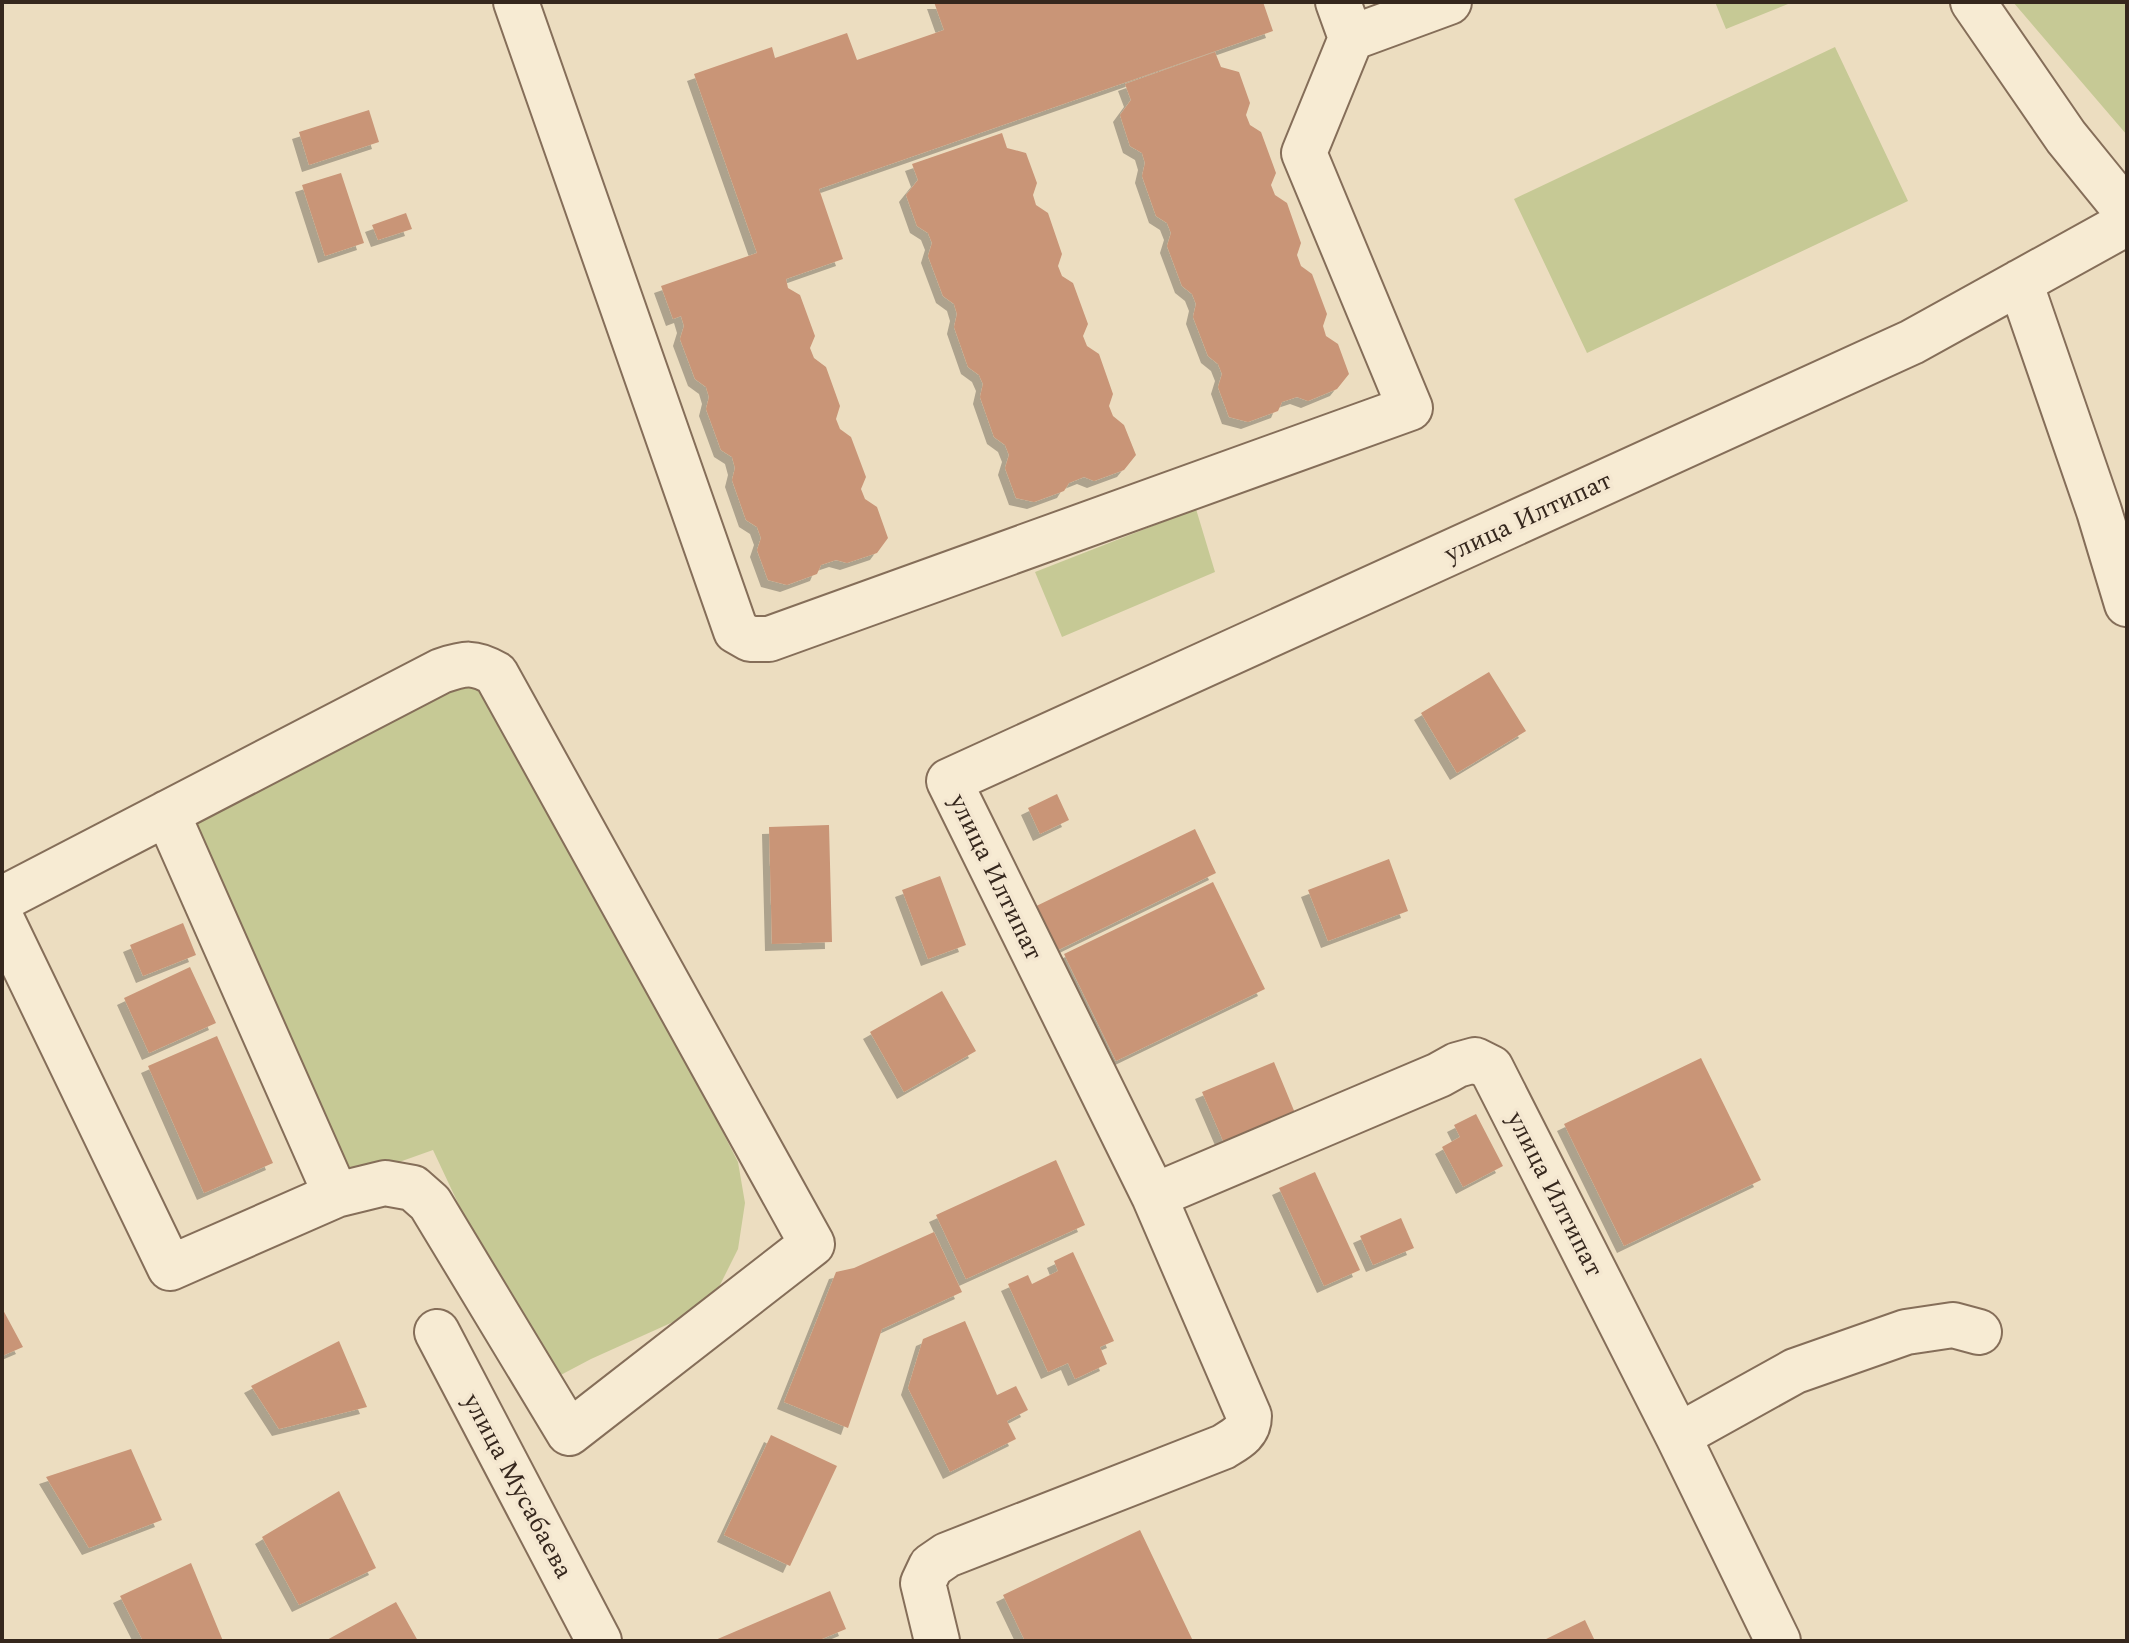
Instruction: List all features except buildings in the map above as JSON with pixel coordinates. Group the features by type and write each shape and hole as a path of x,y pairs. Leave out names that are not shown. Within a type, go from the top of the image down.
{"street":[{"path":"516,2 736,631 750,639 769,639 1410,408 1304,153 1344,20 1449,2"},
{"path":"1973,2 2066,137 2127,212"},
{"name":"улица Илтипат","path":"1778,1641 1491,1068 1475,1060 1457,1065 1154,1196 949,781 1912,342 2127,223"},
{"path":"2020,282 2099,511 2127,604"},
{"path":"2,899 441,671 460,664 480,664 496,674 812,1244 569,1433 430,1203 413,1188 385,1183 336,1195 170,1268 2,920"},
{"path":"167,813 336,1195"},
{"path":"937,1641 923,1583 931,1566 947,1555 1223,1447 1243,1434 1249,1426 1249,1416 1154,1196"},
{"path":"1678,1436 1795,1371 1906,1332 1953,1325 1979,1332"},
{"name":"улица Мусабаева","path":"437,1332 599,1641"}],"green space":[{"path":"1715,2 1793,2 1726,29"},
{"path":"2013,2 2127,2 2127,135"},
{"path":"1835,47 1908,201 1587,353 1514,199"},
{"path":"1196,509 1215,572 1062,637 1035,572"},
{"path":"466,684 484,687 529,753 738,1162 745,1203 738,1249 720,1285 693,1313 555,1378 536,1369 433,1150 374,1171 352,1171 331,1152 196,834 199,818"}]}
